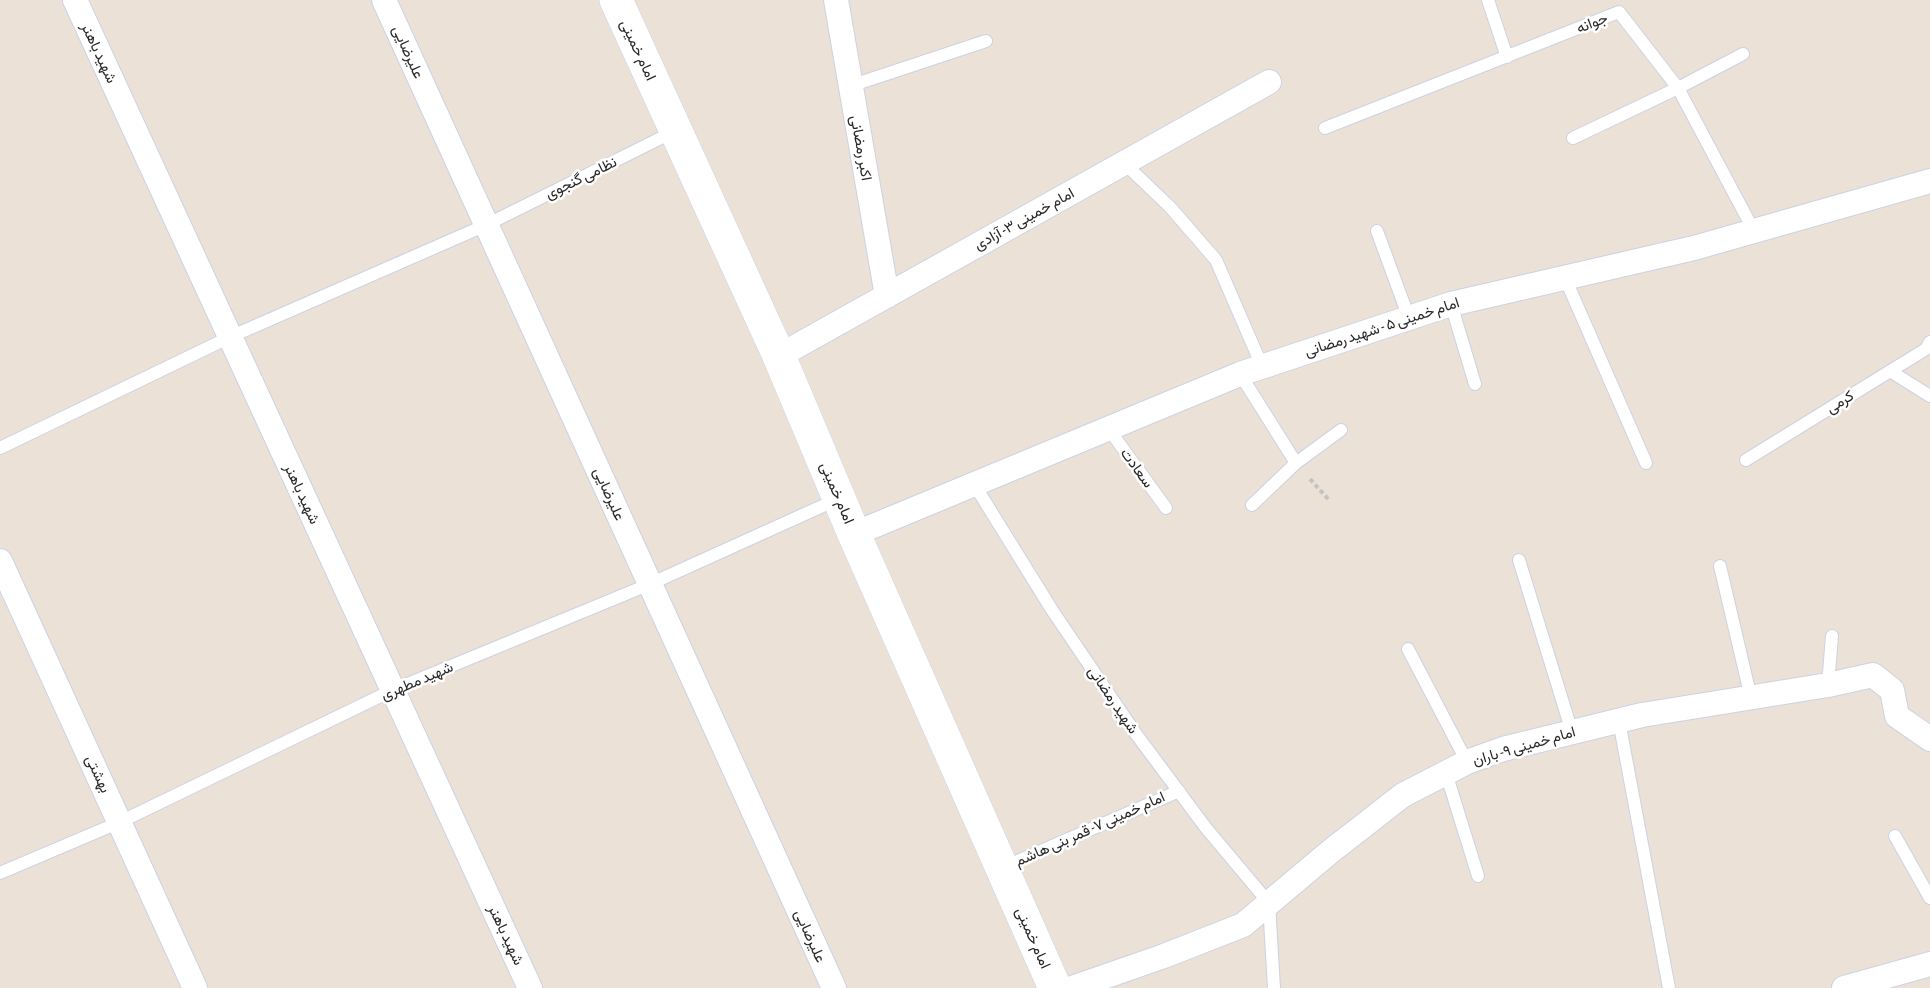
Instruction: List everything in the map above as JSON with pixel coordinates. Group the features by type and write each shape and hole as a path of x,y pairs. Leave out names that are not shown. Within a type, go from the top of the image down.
{"main road":[{"name":"امام خمینی","path":"616,0 779,356 854,534 1055,988"}],"street":[{"name":"شهید باهنر","path":"75,0 530,988"},
{"name":"علیرضایی","path":"384,0 834,988"},
{"name":"اکبر رمضانی","path":"836,0 886,296"},
{"name":"امام خمینی ۳- آزادی","path":"779,356 1269,82"},
{"name":"امام خمینی ۵ - شهید رمضانی","path":"854,534 1251,370 1451,304 1694,248 1930,181"},
{"name":"بهشتی","path":"0,561 195,988"},
{"name":"امام خمینی ۹- باران","path":"1072,988 1243,925 1331,851 1403,795 1456,767 1503,749 1619,721 1828,685 1873,675 1892,690 1897,716 1930,739"},
{"path":"1844,988 1930,964"}],"lane":[{"path":"1488,0 1507,57"},
{"name":"جوانه","path":"1325,128 1620,12 1678,88 1754,231"},
{"path":"850,86 986,41"},
{"path":"1573,138 1743,54"},
{"name":"نظامی گنجوی","path":"0,447 230,337 486,225 676,130"},
{"path":"1124,163 1170,207 1216,261 1251,370 1296,463"},
{"path":"1377,231 1409,318"},
{"path":"1565,278 1646,463"},
{"path":"1451,304 1475,384"},
{"name":"کرمی","path":"1746,460 1926,349 1930,342"},
{"path":"1890,371 1930,396"},
{"name":"سعادت","path":"1108,428 1166,508"},
{"path":"1252,505 1296,463 1341,430"},
{"name":"شهید رمضانی","path":"974,484 1052,610 1136,734 1206,828 1269,903"},
{"name":"شهید مطهری","path":"0,873 120,822 393,690 650,584 839,498"},
{"path":"1519,560 1572,732"},
{"path":"1720,566 1751,698"},
{"path":"1828,685 1832,636"},
{"path":"1408,649 1456,767 1478,876"},
{"path":"1619,721 1669,988"},
{"name":"امام خمینی ۷- قمر بنی هاشم","path":"1002,868 1179,791"},
{"path":"1895,836 1930,898"},
{"path":"1269,903 1274,988"}]}
